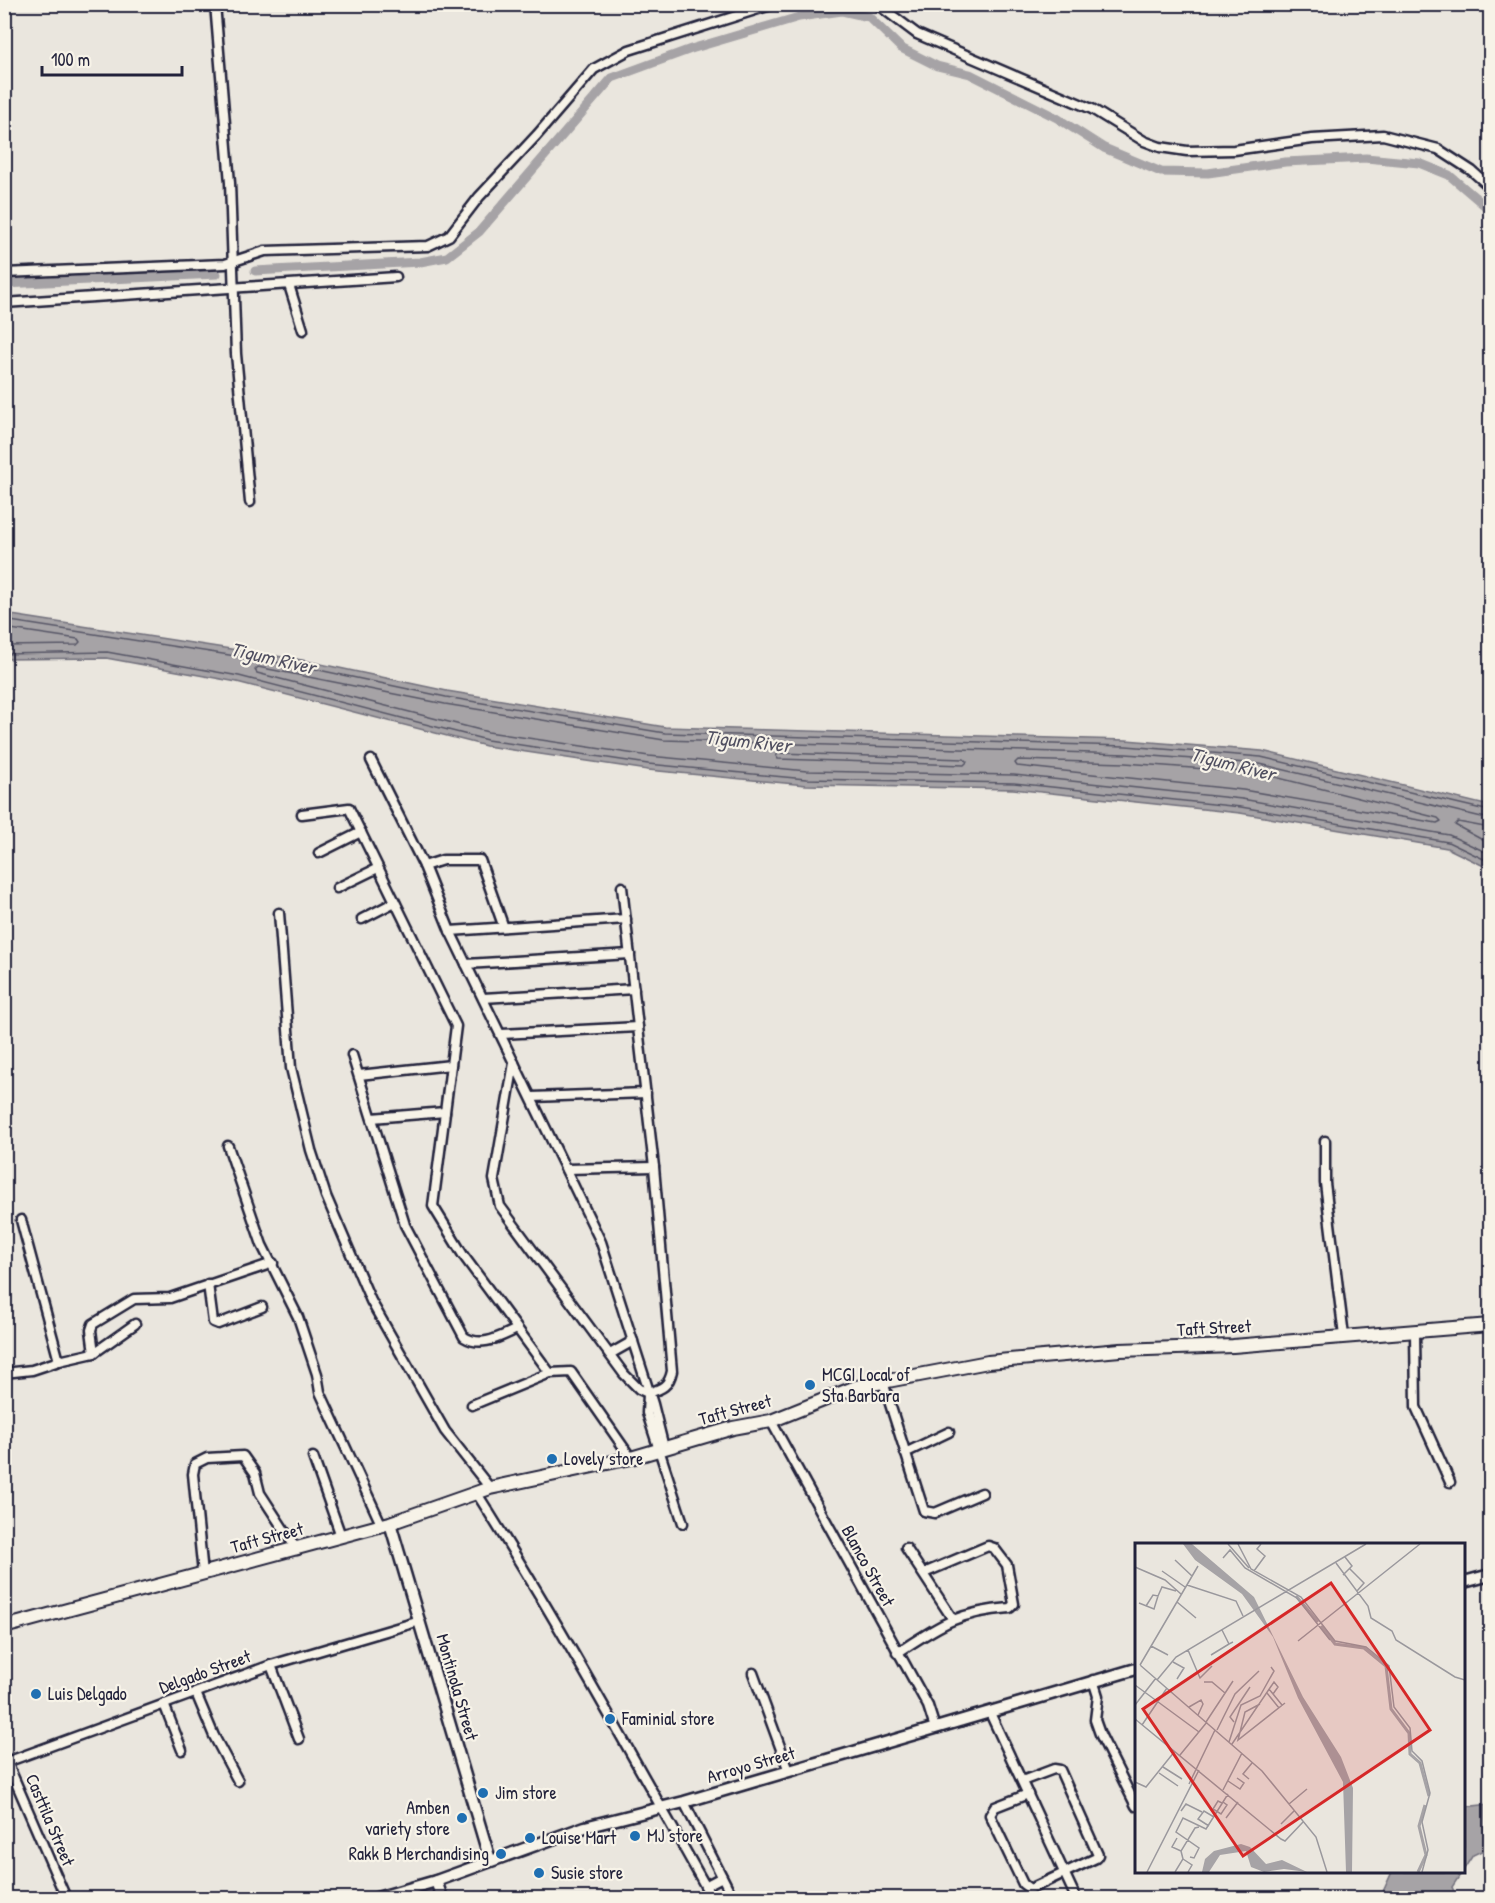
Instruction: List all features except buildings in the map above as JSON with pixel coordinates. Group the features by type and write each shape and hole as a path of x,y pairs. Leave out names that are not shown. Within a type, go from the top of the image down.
{"main road":[{"name":"Taft Street","path":"4,1627 386,1525 490,1488 631,1458 733,1428 771,1421 856,1387 988,1362 1120,1350 1233,1346 1344,1336 1415,1333 1491,1325"}],"street":[{"path":"215,4 230,183 232,286 250,502"},
{"path":"4,273 231,262 265,251 414,248 438,243 449,236 485,190 537,135 594,69 629,50 774,4"},
{"path":"877,4 917,34 1082,104 1144,141 1160,147 1187,151 1234,150 1312,139 1383,135 1438,149 1472,171 1491,187"},
{"path":"4,303 232,286 289,285 396,277"},
{"path":"289,285 303,330"},
{"path":"371,760 423,866 450,931 601,1242 633,1341 648,1394 646,1406 661,1448 682,1523"},
{"path":"302,814 349,808 456,1026 433,1206 464,1255 550,1372"},
{"path":"319,853 361,832"},
{"path":"423,866 443,860 480,860 503,925"},
{"path":"336,888 378,868"},
{"path":"514,1063 494,1179 500,1206 610,1354 639,1389 648,1394 662,1389 670,1382 672,1371 654,1167 622,887"},
{"path":"362,919 395,903"},
{"path":"279,914 291,1068 311,1150 326,1196 371,1301 445,1431 490,1488"},
{"path":"450,931 503,925 626,919"},
{"path":"466,964 630,954"},
{"path":"483,998 634,990"},
{"path":"501,1034 638,1027"},
{"path":"352,1055 405,1225 464,1338 472,1342 487,1342 517,1329"},
{"path":"359,1075 451,1065"},
{"path":"531,1098 646,1093"},
{"path":"372,1118 445,1112"},
{"path":"1325,1141 1325,1183 1344,1336"},
{"path":"228,1146 262,1245 298,1317 318,1374 320,1392 386,1525"},
{"path":"566,1169 654,1167"},
{"path":"21,1220 59,1361"},
{"path":"94,1353 91,1330 93,1324 134,1299 143,1297 162,1300 273,1263"},
{"path":"208,1284 213,1322 218,1324 262,1307"},
{"path":"4,1373 32,1370 94,1353 135,1324"},
{"path":"1415,1333 1416,1407 1450,1482"},
{"path":"610,1354 633,1341"},
{"path":"472,1406 550,1372 571,1372 631,1458"},
{"path":"883,1382 924,1511 929,1514 982,1493"},
{"name":"Blanco Street","path":"771,1421 928,1706 935,1728"},
{"path":"905,1454 949,1432"},
{"path":"203,1574 193,1474 195,1464 207,1458 243,1456 249,1461 260,1493 297,1550"},
{"path":"313,1457 341,1536"},
{"path":"476,1492 540,1592 712,1899"},
{"name":"Montinola Street","path":"386,1525 420,1622 490,1860"},
{"path":"897,1653 952,1618 985,1610 1010,1608 1014,1604 1007,1565 999,1552 988,1546 924,1573"},
{"path":"906,1548 952,1618"},
{"path":"1465,1582 1491,1575"},
{"name":"Delgado Street","path":"5,1760 271,1665 420,1622"},
{"path":"271,1665 299,1739"},
{"name":"Arroyo Street","path":"377,1899 436,1881 585,1827 684,1802 1135,1670"},
{"path":"753,1673 789,1771"},
{"path":"1093,1680 1098,1696 1095,1720 1135,1802"},
{"path":"196,1693 214,1736 238,1781"},
{"path":"164,1704 182,1750"},
{"path":"990,1713 1076,1899"},
{"name":"Casttila Street","path":"5,1760 66,1899"},
{"path":"1022,1781 1054,1769 1064,1773 1098,1854 1096,1858 1030,1889 1026,1888 990,1815 994,1807 1028,1794"},
{"path":"684,1802 733,1899"},
{"path":"705,1886 722,1877"},
{"path":"436,1881 442,1899"}],"water":[{"name":"Tigum River","path":"5,614 302,660 447,691 665,727 1126,740 1262,751 1490,806 1490,869 1447,848 1240,813 1013,789 806,785 648,770 486,746 237,682 106,658 5,659"},
{"path":"1490,1804 1490,1847 1473,1855 1465,1867 1465,1807"},
{"path":"1392,1873 1461,1873 1452,1887 1457,1898 1380,1898"}],"waterway":[{"path":"255,271 420,262 447,257 479,232 612,78 691,49 799,17 842,11 869,17 901,48 937,66 970,74 1057,118 1104,148 1161,172 1208,173 1285,162 1366,158 1419,163 1449,175 1490,210"},
{"path":"4,284 217,274"}],"place":[{"name":"MCGI Local of Sta Barbara","path":"810,1385"},
{"name":"Lovely store","path":"552,1459"},
{"name":"Luis Delgado","path":"36,1694"},
{"name":"Faminial store","path":"610,1719"},
{"name":"Jim store","path":"483,1793"},
{"name":"Amben variety store","path":"462,1818"},
{"name":"MJ store","path":"635,1836"},
{"name":"Louise Mart","path":"530,1838"},
{"name":"Rakk B Merchandising","path":"501,1854"},
{"name":"Susie store","path":"539,1873"}]}
